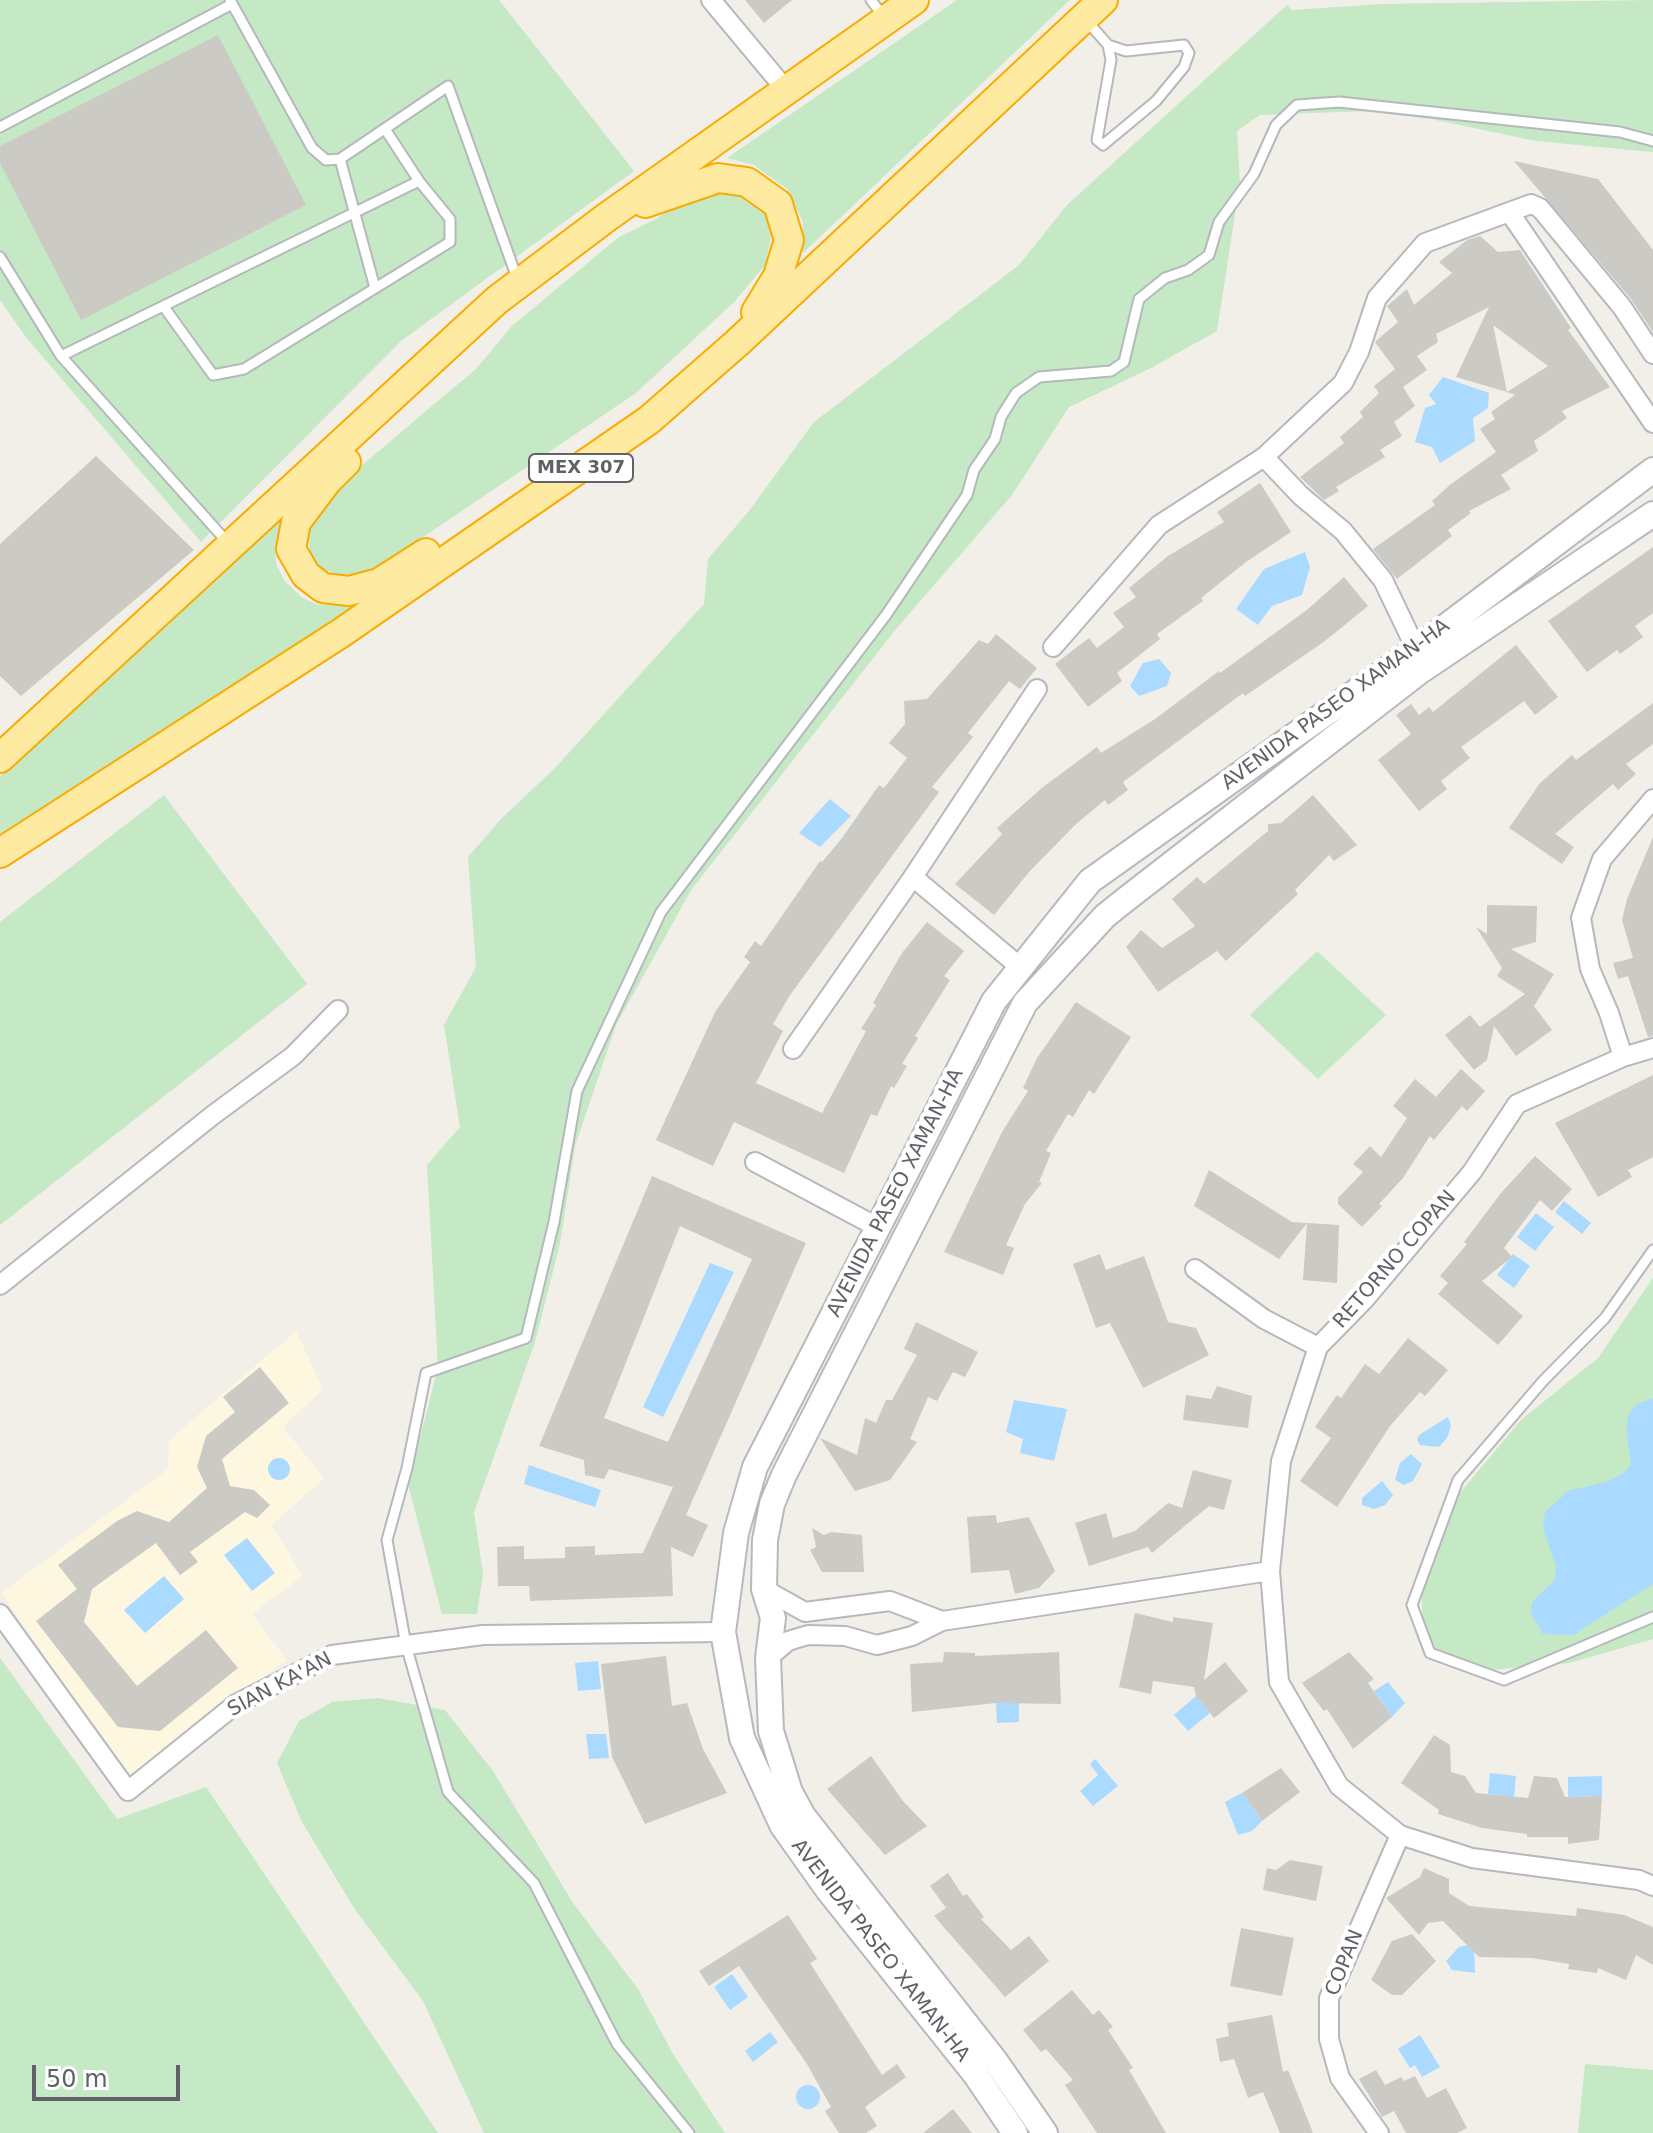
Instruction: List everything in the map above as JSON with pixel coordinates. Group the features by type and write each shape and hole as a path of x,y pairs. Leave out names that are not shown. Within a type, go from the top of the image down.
{"highway":[{"path":"0,758 508,291 786,90 878,10 914,0"},
{"name":"MEX 307","path":"0,853 341,633 649,420 737,343 1099,6"},
{"path":"607,217 718,178 747,182 778,204 789,240 778,276 737,343"},
{"path":"508,291 483,333 327,481 296,522 291,549 306,575 323,588 349,591 379,583 511,501 550,491"}],"main road":[{"name":"AVENIDA PASEO XAMAN-HA","path":"1015,2133 975,2074 828,1890 782,1825 742,1738 723,1632 736,1533 755,1467 994,1001 1090,881 1416,649 1653,470"},
{"name":"AVENIDA PASEO XAMAN-HA","path":"1045,2133 996,2062 803,1816 790,1792 771,1731 768,1658 773,1618 764,1589 765,1540 772,1504 1025,1003 1105,916 1125,900 1419,672 1653,514"},
{"path":"1100,873 1125,900"},
{"path":"966,1056 990,1072"},
{"path":"736,1533 765,1540"},
{"path":"742,1738 771,1731"}],"street":[{"path":"711,0 786,90"},
{"path":"1053,647 1159,525 1264,457 1343,383 1359,352 1377,298 1425,243 1531,204 1540,208 1622,307 1653,354"},
{"path":"1510,213 1653,423"},
{"path":"1264,457 1301,496 1343,531 1383,580 1416,649"},
{"path":"793,1049 913,877 1037,689"},
{"path":"1623,1057 1590,969 1581,918 1602,859 1653,799"},
{"path":"913,877 1020,967"},
{"path":"0,1285 213,1115 293,1056 338,1010"},
{"name":"RETORNO COPAN","path":"1653,1048 1623,1057 1517,1104 1472,1172 1365,1299 1318,1347 1281,1461 1270,1571 1279,1682 1339,1786 1400,1835 1472,1858 1639,1880 1653,1886"},
{"path":"755,1162 879,1228"},
{"path":"1195,1269 1264,1319 1318,1347"},
{"path":"768,1658 788,1641 808,1635 845,1636 877,1645 912,1636 942,1621 1270,1571"},
{"path":"764,1589 788,1606 805,1612 890,1601 942,1621"},
{"name":"SIAN KA'AN","path":"0,1614 128,1791 236,1704 332,1655 483,1635 723,1632"},
{"name":"COPAN","path":"1379,2133 1340,2078 1329,2039 1329,1998 1400,1835"}],"lane":[{"path":"0,127 231,2 318,156 326,160 340,159 448,86 508,291"},
{"path":"1099,6 1111,60 1097,140 1103,145 1156,101 1184,67 1189,53 1184,45 1126,51 1108,45"},
{"path":"689,2133 617,2044 534,1883 448,1792 406,1645 387,1540 407,1468 426,1373 526,1338 554,1222 577,1091 661,912 894,603 967,495 974,470 995,439 1001,417 1016,393 1039,377 1111,371 1124,362 1139,299 1165,278 1188,270 1209,255 1219,222 1254,174 1276,125 1297,105 1339,102 1620,132 1653,141"},
{"path":"164,307 213,375 244,369 450,242 450,219 419,181 385,129"},
{"path":"340,159 375,288"},
{"path":"61,356 419,181"},
{"path":"0,257 61,356 230,546"},
{"path":"1653,1250 1605,1318 1543,1381 1458,1480 1412,1605 1430,1653 1504,1680 1653,1617"}],"shaded area":[{"path":"296,1331 323,1389 283,1427 324,1478 272,1525 303,1576 252,1614 287,1660 128,1776 1,1593 168,1469 169,1440"}],"green space":[{"path":"0,0 499,0 634,171 401,341 201,542 25,336 0,300"},
{"path":"957,0 1070,0 803,253 803,222 787,189 754,165 727,158"},
{"path":"1653,0 1653,152 1536,141 1431,119 1365,111 1260,115 1237,131 1240,182 1217,331 1153,367 1069,407 1012,495 896,629 691,890 616,1025 575,1146 560,1244 535,1342 474,1512 483,1574 477,1614 442,1614 408,1484 438,1368 427,1165 460,1127 444,1025 476,967 468,857 501,819 556,767 704,604 708,559 749,511 814,422 1019,265 1067,205 1287,5 1292,10 1381,4"},
{"path":"717,189 746,194 765,212 771,236 766,264 735,301 636,393 376,569 344,577 323,569 310,556 308,526 341,483 477,368 512,326 619,237 656,219 682,200"},
{"path":"284,512 275,548 276,564 284,580 301,597 318,605 361,601 0,837 0,776"},
{"path":"164,795 307,984 0,1225 0,922"},
{"path":"1317,951 1386,1015 1318,1079 1250,1015"},
{"path":"1653,1278 1653,1639 1569,1663 1469,1672 1423,1640 1421,1569 1453,1501 1521,1420 1598,1358"},
{"path":"0,1658 117,1819 206,1787 438,2133 0,2133"},
{"path":"378,1698 445,1710 493,1771 573,1903 638,1989 673,2054 725,2133 484,2133 423,2001 354,1908 302,1822 277,1763 299,1721 332,1702"},
{"path":"1585,2064 1653,2070 1653,2133 1578,2133"}],"water":[{"path":"1443,377 1489,393 1488,408 1473,418 1475,441 1440,463 1432,447 1415,442 1425,408 1436,404 1429,395"},
{"path":"1305,552 1310,567 1302,595 1272,606 1258,625 1236,609 1264,569"},
{"path":"1159,659 1171,673 1167,686 1139,696 1130,686 1143,663"},
{"path":"830,799 851,816 820,847 799,833"},
{"path":"1564,1201 1591,1223 1582,1234 1555,1212"},
{"path":"1536,1213 1554,1227 1535,1251 1517,1237"},
{"path":"1513,1254 1530,1266 1514,1288 1497,1275"},
{"path":"710,1263 734,1272 663,1417 643,1407"},
{"path":"1653,1399 1653,1584 1573,1635 1543,1634 1530,1612 1533,1601 1555,1580 1556,1567 1543,1528 1545,1512 1568,1491 1609,1481 1624,1473 1631,1464 1626,1428 1629,1414 1637,1404"},
{"path":"1014,1400 1067,1409 1054,1461 1020,1453 1023,1439 1006,1432"},
{"path":"1448,1417 1451,1426 1447,1438 1439,1447 1420,1445 1417,1440 1419,1435"},
{"path":"1411,1454 1422,1464 1413,1481 1404,1485 1395,1480 1400,1463"},
{"path":"275,1458 283,1458 290,1469 283,1480 275,1480 268,1473 268,1465"},
{"path":"529,1465 601,1490 595,1507 524,1484"},
{"path":"1382,1481 1393,1495 1385,1505 1374,1509 1362,1505 1362,1498"},
{"path":"247,1538 275,1573 252,1591 224,1555"},
{"path":"164,1576 184,1599 145,1633 124,1610"},
{"path":"598,1661 601,1689 578,1691 575,1663"},
{"path":"1388,1682 1405,1703 1392,1717 1374,1691"},
{"path":"1196,1696 1210,1713 1188,1731 1174,1715"},
{"path":"1019,1702 1019,1722 997,1723 996,1703"},
{"path":"586,1734 606,1734 609,1758 589,1759"},
{"path":"1095,1759 1118,1786 1093,1806 1080,1791 1098,1775 1090,1764"},
{"path":"1490,1773 1516,1776 1514,1797 1488,1794"},
{"path":"1602,1776 1602,1796 1568,1797 1568,1777"},
{"path":"1242,1793 1262,1821 1252,1831 1238,1835 1225,1802"},
{"path":"1474,1944 1475,1973 1452,1970 1446,1961 1459,1947"},
{"path":"732,1974 748,1997 730,2010 714,1987"},
{"path":"770,2032 778,2042 753,2062 745,2051"},
{"path":"1420,2035 1440,2067 1422,2077 1415,2065 1410,2068 1398,2049"},
{"path":"808,2085 817,2088 820,2097 817,2106 808,2109 799,2106 796,2097 799,2088"}],"building":[{"path":"745,0 792,0 764,23"},
{"path":"218,35 306,205 81,320 0,163 0,146"},
{"path":"1514,161 1598,179 1653,250 1653,332 1631,299"},
{"path":"1480,236 1498,252 1520,250 1571,328 1568,330 1610,387 1562,411 1567,418 1534,441 1538,451 1501,475 1511,489 1469,511 1471,513 1448,530 1452,536 1397,579 1373,549 1435,505 1432,501 1451,484 1496,452 1480,429 1495,419 1491,412 1515,395 1456,377 1489,307 1436,334 1438,342 1417,356 1427,370 1403,387 1415,406 1394,422 1402,436 1380,450 1385,457 1336,487 1339,491 1324,500 1300,477 1344,443 1340,437 1363,417 1360,412 1379,393 1374,386 1395,369 1375,342 1398,322 1387,306 1407,289 1414,305 1452,273 1439,262 1467,240","holes":["1493,325 1548,366 1507,392"]},
{"path":"96,456 194,550 21,696 0,676 0,544"},
{"path":"1260,483 1291,532 1246,562 1201,598 1203,601 1157,634 1160,639 1117,673 1122,681 1088,707 1055,664 1089,638 1097,648 1124,627 1113,613 1136,597 1129,588 1168,556 1224,522 1217,512"},
{"path":"1653,547 1653,613 1635,626 1643,637 1620,654 1617,650 1587,672 1548,621"},
{"path":"1344,577 1368,606 1325,641 1245,696 1243,693 1123,782 1128,790 1108,805 1105,800 1076,824 1030,871 994,915 955,884 1002,834 997,828 1043,787 1097,747 1101,753 1155,719 1308,609"},
{"path":"996,634 1037,668 1020,689 1009,681 968,733 973,737 932,787 939,792 790,995 773,1024 783,1031 756,1083 822,1113 866,1031 861,1029 876,1005 873,1003 902,953 927,922 964,951 944,976 950,980 915,1036 918,1038 902,1064 907,1066 894,1088 891,1086 877,1116 871,1114 844,1173 734,1122 713,1166 656,1140 715,1012 750,962 744,957 755,941 761,946 820,861 842,838 879,785 884,788 907,758 889,743 905,724 904,701 927,699 979,640 988,644"},
{"path":"1516,645 1558,697 1535,715 1524,701 1461,747 1470,758 1441,781 1447,789 1419,811 1378,760 1411,734 1396,715 1411,704 1419,715 1429,707 1433,712"},
{"path":"1653,703 1653,744 1626,764 1636,774 1618,790 1613,784 1555,834 1574,847 1562,864 1509,828 1540,783 1572,755 1576,760"},
{"path":"1313,795 1357,845 1334,861 1329,855 1295,890 1298,894 1226,961 1217,951 1158,992 1126,947 1141,930 1162,948 1195,926 1172,899 1197,877 1204,884 1268,831 1268,824 1281,823"},
{"path":"1653,837 1653,1036 1648,1037 1628,976 1618,979 1613,963 1633,958 1622,920 1627,899"},
{"path":"1487,905 1537,906 1536,942 1511,949 1554,974 1534,1006 1552,1030 1516,1056 1494,1026 1487,1060 1474,1070 1445,1035 1470,1015 1480,1027 1525,994 1497,976 1502,968 1476,927 1487,934"},
{"path":"1076,1002 1131,1037 1094,1094 1089,1090 1073,1117 1068,1114 1046,1151 1051,1153 1039,1182 1042,1183 1025,1204 1006,1245 1014,1248 1003,1275 944,1252 1002,1132 1028,1091 1023,1088 1037,1058"},
{"path":"1461,1069 1485,1091 1467,1111 1462,1106 1434,1140 1430,1136 1403,1178 1362,1227 1338,1204 1338,1198 1363,1172 1353,1164 1370,1146 1381,1157 1407,1118 1393,1106 1415,1079 1436,1097"},
{"path":"1653,1075 1653,1157 1628,1170 1632,1177 1598,1197 1555,1123"},
{"path":"1535,1156 1572,1189 1552,1211 1540,1200 1504,1248 1512,1257 1482,1281 1523,1316 1498,1345 1438,1294 1448,1283 1440,1276 1467,1244 1464,1242 1501,1193"},
{"path":"1209,1170 1292,1222 1307,1223 1279,1259 1194,1206"},
{"path":"652,1176 806,1243 686,1515 708,1525 693,1557 671,1547 673,1596 530,1601 529,1586 498,1586 497,1547 524,1546 524,1559 565,1558 565,1547 595,1546 595,1555 643,1553 673,1487 609,1469 604,1479 585,1475 584,1460 539,1446","holes":["680,1226 752,1259 668,1442 604,1418"]},
{"path":"1307,1223 1339,1225 1337,1283 1303,1280"},
{"path":"1100,1254 1106,1270 1144,1256 1168,1322 1196,1328 1209,1355 1143,1388 1110,1323 1096,1328 1073,1264"},
{"path":"916,1322 978,1352 965,1377 953,1372 937,1401 928,1397 910,1439 917,1442 890,1480 855,1491 820,1438 857,1455 865,1418 876,1423 886,1400 892,1400 917,1355 904,1349"},
{"path":"1408,1338 1448,1370 1425,1396 1420,1392 1390,1426 1337,1507 1300,1481 1331,1438 1315,1427 1337,1395 1341,1398 1365,1364 1379,1374"},
{"path":"260,1367 289,1403 222,1459 230,1486 254,1490 270,1505 257,1518 245,1512 190,1552 198,1562 180,1575 156,1543 92,1589 84,1622 137,1686 206,1630 238,1668 160,1731 118,1727 36,1621 77,1589 58,1565 117,1521 137,1511 169,1522 207,1488 197,1467 206,1436 235,1412 223,1397"},
{"path":"1217,1386 1252,1396 1248,1428 1183,1420 1186,1395 1211,1399"},
{"path":"1193,1470 1232,1480 1224,1510 1209,1506 1152,1553 1148,1547 1089,1566 1075,1523 1106,1513 1113,1538 1135,1531 1168,1503 1182,1508"},
{"path":"996,1515 997,1523 1029,1517 1055,1571 1039,1588 1015,1594 1009,1570 971,1573 967,1517"},
{"path":"812,1528 824,1535 831,1532 862,1535 864,1572 822,1572 810,1550 816,1547"},
{"path":"1135,1613 1173,1622 1173,1617 1213,1623 1204,1680 1225,1662 1248,1691 1214,1718 1196,1696 1194,1687 1153,1681 1151,1694 1119,1687"},
{"path":"944,1652 975,1653 975,1656 1059,1652 1061,1704 996,1703 912,1712 910,1664 943,1662"},
{"path":"1349,1652 1374,1679 1368,1683 1392,1717 1353,1749 1327,1709 1324,1711 1302,1683"},
{"path":"666,1656 672,1706 687,1703 703,1749 727,1793 645,1824 612,1757 601,1664"},
{"path":"1434,1735 1450,1745 1451,1772 1465,1776 1476,1793 1528,1798 1534,1776 1557,1778 1565,1797 1602,1796 1599,1840 1568,1844 1568,1837 1527,1837 1527,1834 1482,1828 1438,1814 1439,1810 1401,1783"},
{"path":"871,1756 903,1801 927,1826 885,1855 827,1789"},
{"path":"1281,1768 1300,1792 1262,1821 1242,1793"},
{"path":"1290,1860 1323,1866 1316,1901 1263,1890 1267,1868 1276,1870"},
{"path":"1424,1868 1449,1879 1449,1893 1469,1906 1576,1916 1577,1908 1624,1915 1653,1927 1653,1965 1636,1955 1626,1980 1598,1968 1597,1973 1568,1969 1569,1964 1532,1958 1479,1957 1443,1921 1428,1923 1419,1935 1386,1898 1420,1877"},
{"path":"948,1873 963,1896 967,1894 984,1917 981,1919 1011,1950 1029,1936 1049,1961 1005,1997 934,1916 946,1908 930,1886"},
{"path":"788,1915 817,1959 810,1963 882,2075 897,2064 906,2077 865,2107 877,2126 866,2133 839,2133 825,2111 831,2107 807,2064 739,1966 709,1986 699,1971"},
{"path":"1241,1928 1294,1938 1282,1996 1230,1986"},
{"path":"1412,1934 1436,1961 1402,1995 1392,1995 1371,1980 1392,1941"},
{"path":"1072,1990 1093,2015 1099,2010 1113,2027 1108,2030 1133,2068 1129,2070 1166,2133 1097,2133 1065,2085 1073,2080 1046,2049 1041,2052 1023,2030"},
{"path":"1272,2015 1283,2072 1288,2070 1313,2133 1280,2133 1263,2092 1248,2098 1234,2059 1220,2062 1216,2039 1229,2036 1227,2023"},
{"path":"1376,2070 1385,2085 1401,2077 1404,2081 1415,2076 1427,2098 1446,2088 1467,2128 1457,2133 1406,2133 1394,2111 1382,2117 1359,2079"},
{"path":"953,2109 972,2133 923,2133"}]}
